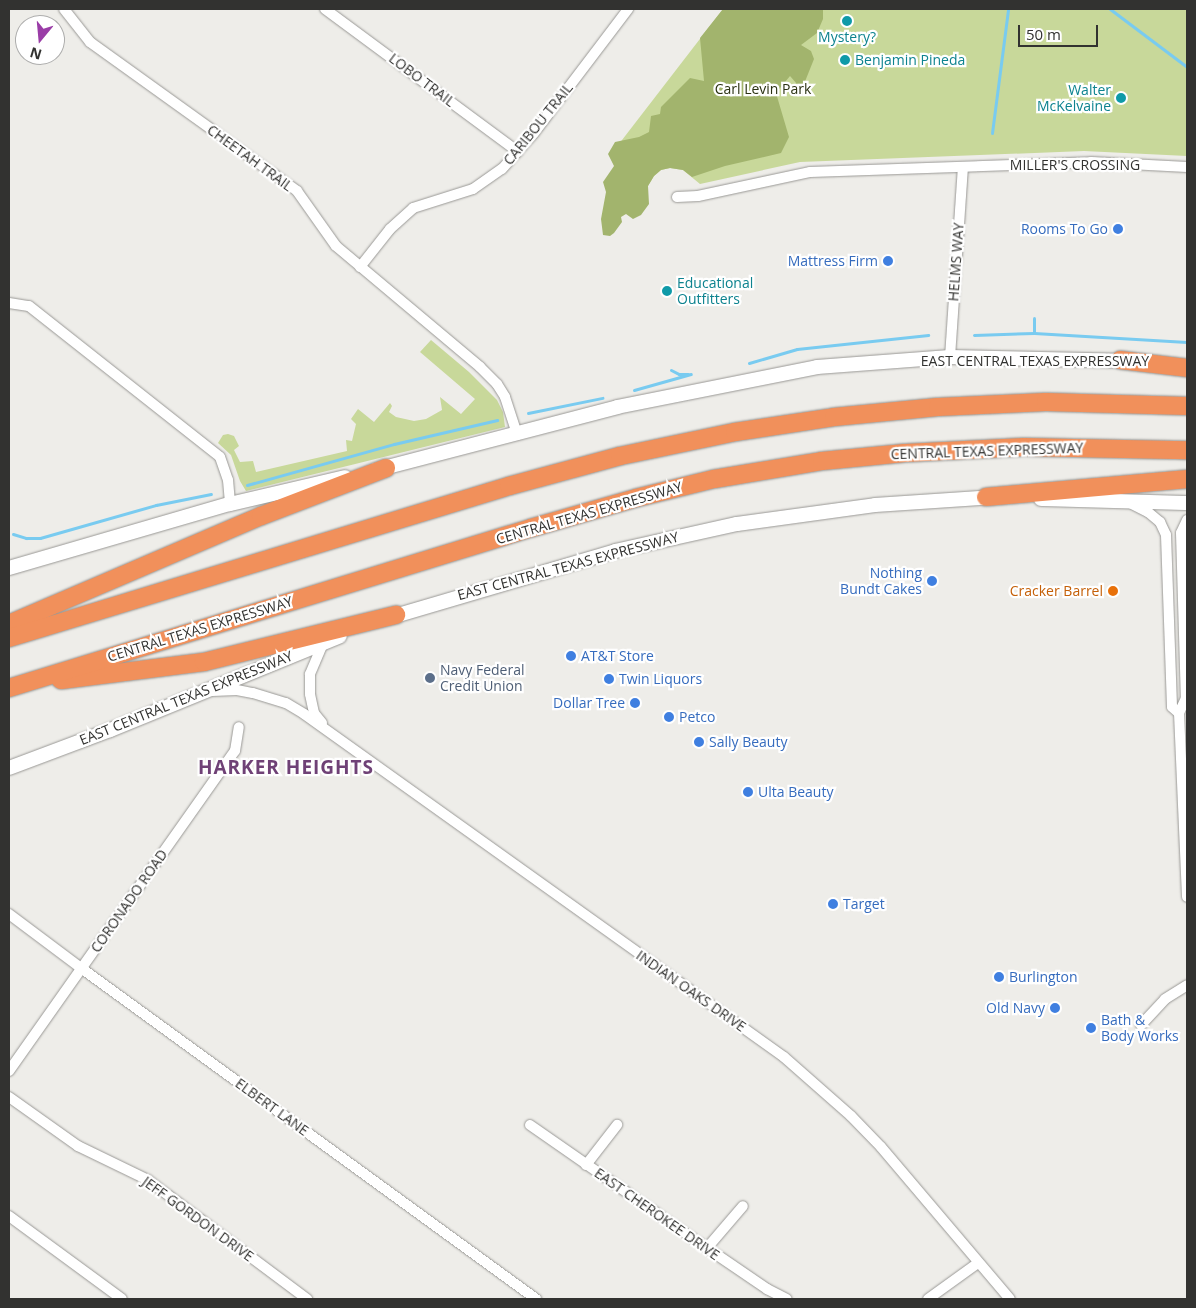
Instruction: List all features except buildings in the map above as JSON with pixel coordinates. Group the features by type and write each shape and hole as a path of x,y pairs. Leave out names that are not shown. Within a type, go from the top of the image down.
{"highway":[{"path":"1120,360 1187,368"},
{"path":"9,638 518,484 620,456 735,432 834,417 938,407 1046,402 1187,406"},
{"name":"CENTRAL TEXAS EXPRESSWAY","path":"10,687 541,526 636,498 714,479 822,461 905,453 1024,446 1187,450"},
{"path":"9,624 252,520 386,468"},
{"path":"986,497 1187,480"},
{"path":"10,687 204,662 396,615"}],"main road":[{"name":"EAST CENTRAL TEXAS EXPRESSWAY","path":"9,568 230,504 386,468 517,435 617,407 817,367 950,357 1187,363"},
{"name":"EAST CENTRAL TEXAS EXPRESSWAY","path":"9,768 110,730 324,641 396,615 615,551 737,524 875,505 986,497 1187,503"}],"street":[{"name":"CHEETAH TRAIL","path":"64,9 90,42 296,191 336,246 480,367 497,384 505,397 517,435"},
{"name":"LOBO TRAIL","path":"325,9 518,152"},
{"name":"CARIBOU TRAIL","path":"360,267 401,217 425,203 451,197 473,189 502,169 518,152 628,9"},
{"name":"MILLER'S CROSSING","path":"677,197 698,196 810,172 1091,162 1187,167"},
{"name":"HELMS WAY","path":"950,357 963,166"},
{"path":"9,303 29,306 220,457 228,480 230,504"},
{"path":"1127,501 1148,512 1160,522 1166,535 1172,707 1179,713"},
{"path":"1187,520 1181,533 1186,698 1179,713 1187,898"},
{"path":"324,641 310,674 310,694 314,713 329,731"},
{"path":"198,692 237,690 268,697 286,703 329,731"},
{"name":"CORONADO ROAD","path":"9,1071 235,751 240,727"},
{"name":"INDIAN OAKS DRIVE","path":"329,731 352,750 784,1057 850,1116 881,1147 1010,1299"},
{"name":"ELBERT LANE","path":"9,914 80,968 536,1299"},
{"path":"1141,1026 1165,999 1187,985"},
{"name":"JEFF GORDON DRIVE","path":"9,1097 78,1146 148,1180 307,1299"},
{"name":"EAST CHEROKEE DRIVE","path":"530,1125 767,1289 787,1299"},
{"path":"586,1165 617,1125"},
{"path":"707,1248 743,1206"},
{"path":"9,1216 122,1299"},
{"path":"928,1299 978,1263"}],"green space":[{"name":"Carl Levin Park","path":"723,9 1187,9 1187,156 1084,151 800,162 700,184 683,170 670,168 661,170 654,176 648,186 647,200 612,153"},
{"path":"723,9 823,9 823,19 817,33 801,45 811,51 814,59 804,84 797,84 790,76 776,93 789,137 781,153 725,166 692,177 683,170 670,168 661,170 654,176 648,186 649,204 641,215 633,219 626,214 621,217 622,222 614,233 610,236 603,235 601,219 606,192 603,182 614,166 608,154 615,142 639,137 649,132 651,116 660,114 661,107 690,78 704,81 700,38"},
{"path":"431,340 469,372 497,400 503,412 505,427 246,491 240,481 231,455 218,443 223,435 234,436 239,446 234,450 240,462 253,461 256,472 347,451 346,440 352,441 356,424 351,419 358,409 374,422 390,403 392,406 389,412 396,417 414,421 426,419 442,410 440,397 461,414 475,399 420,352"}],"waterway":[{"path":"992,133 1008,9"},
{"path":"1110,9 1187,67"},
{"path":"1034,318 1034,333"},
{"path":"974,335 1034,333 1187,342"},
{"path":"749,363 797,349 928,335"},
{"path":"671,370 679,374 688,374"},
{"path":"634,390 691,374"},
{"path":"528,413 602,398"},
{"path":"247,485 394,444 497,420"},
{"path":"13,534 26,538 40,538 156,505 211,494"}],"place":[{"name":"Mystery?","path":"847,21"},
{"name":"Benjamin Pineda","path":"845,60"},
{"name":"Walter McKelvaine","path":"1121,98"},
{"name":"Rooms To Go","path":"1118,229"},
{"name":"Mattress Firm","path":"888,261"},
{"name":"Educational Outfitters","path":"667,291"},
{"name":"Nothing Bundt Cakes","path":"932,581"},
{"name":"Cracker Barrel","path":"1113,591"},
{"name":"AT&T Store","path":"571,656"},
{"name":"Navy Federal Credit Union","path":"430,678"},
{"name":"Twin Liquors","path":"609,679"},
{"name":"Dollar Tree","path":"635,703"},
{"name":"Petco","path":"669,717"},
{"name":"Sally Beauty","path":"699,742"},
{"name":"Ulta Beauty","path":"748,792"},
{"name":"Target","path":"833,904"},
{"name":"Burlington","path":"999,977"},
{"name":"Old Navy","path":"1055,1008"},
{"name":"Bath & Body Works","path":"1091,1028"}],"district":[{"name":"HARKER HEIGHTS","path":"286,768"}]}
